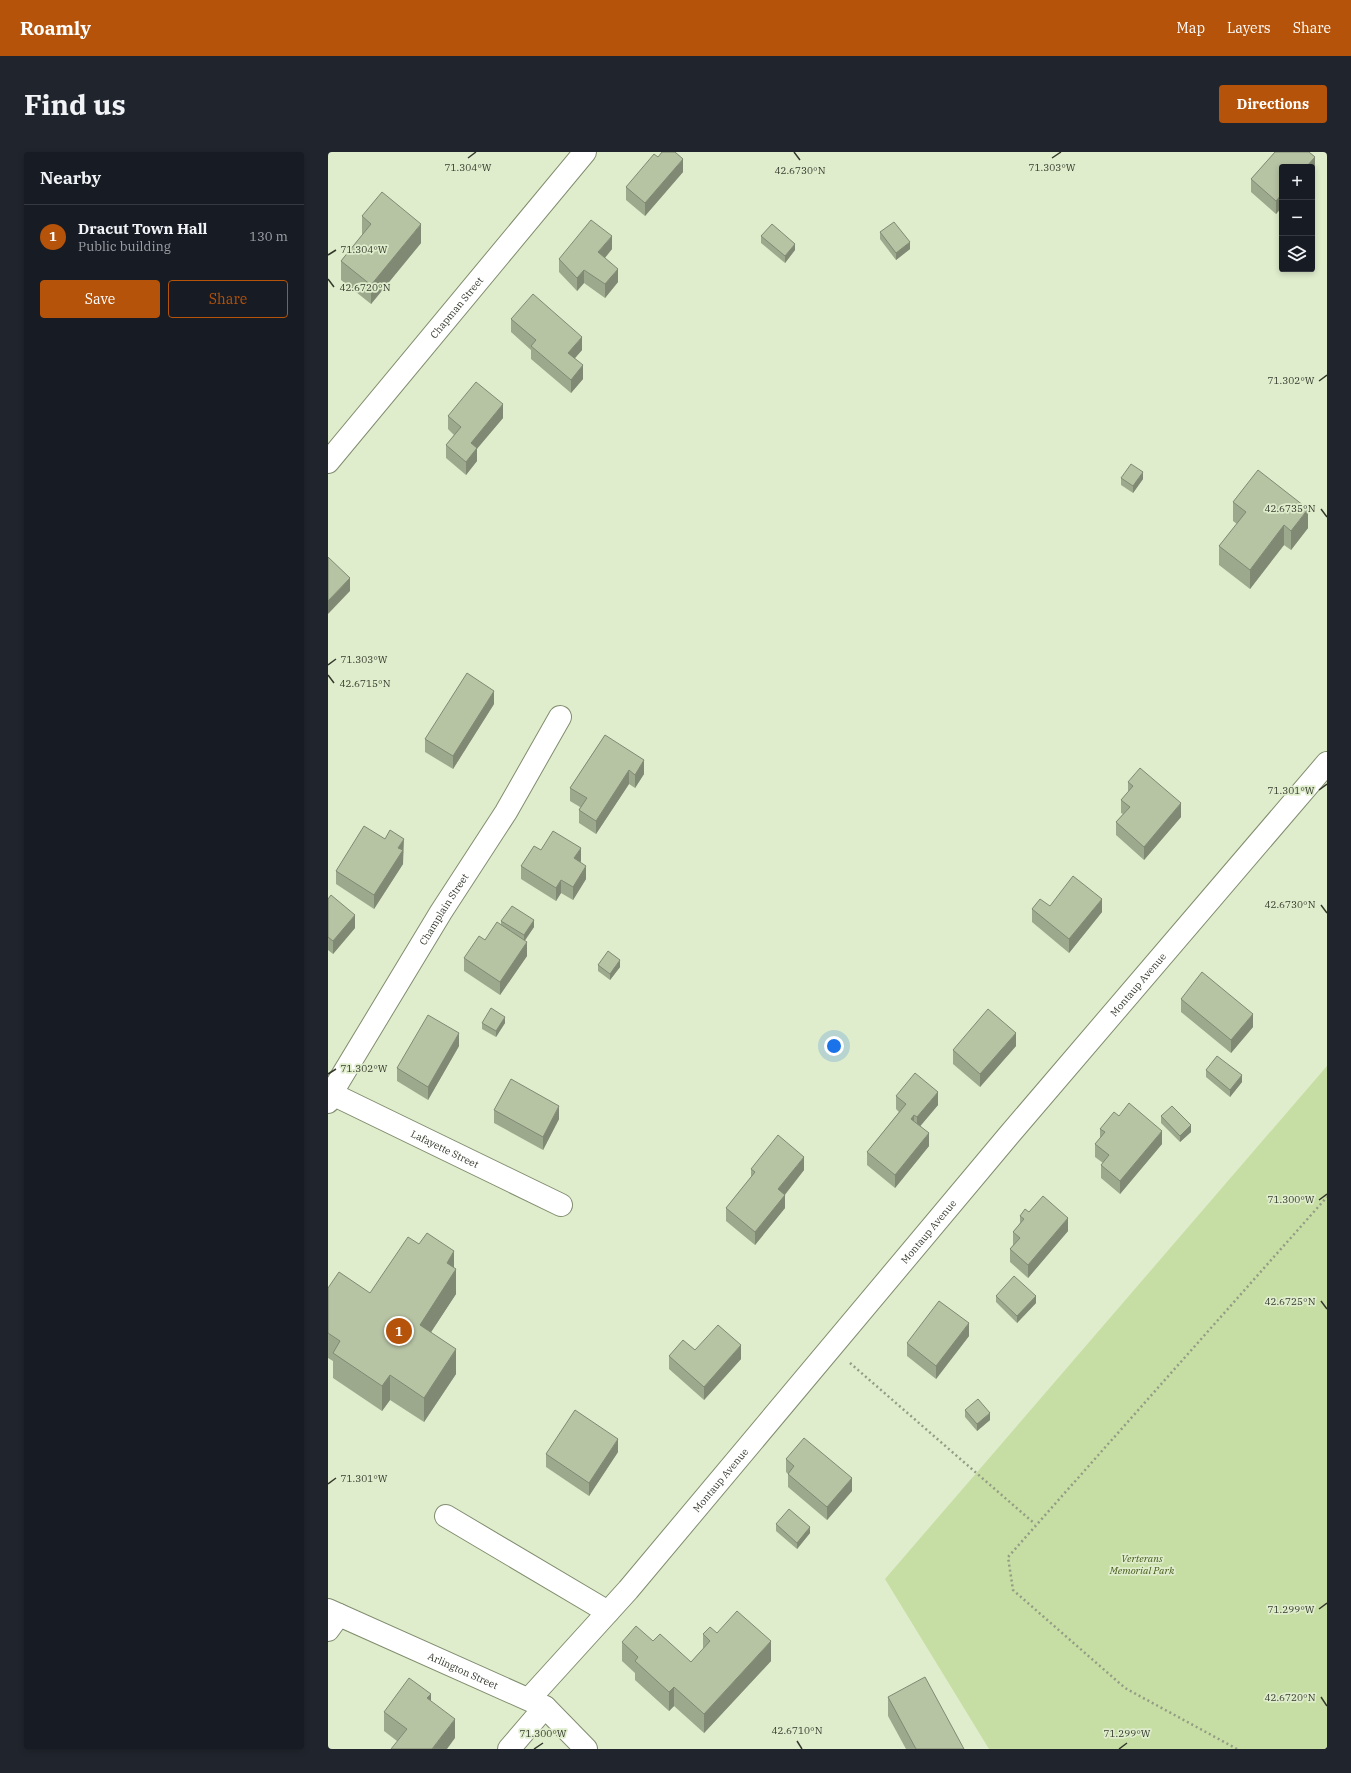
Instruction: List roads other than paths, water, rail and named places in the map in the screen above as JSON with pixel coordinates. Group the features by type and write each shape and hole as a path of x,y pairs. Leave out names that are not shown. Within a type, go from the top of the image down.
{"street":[{"name":"Chapman Street","path":"328,462 585,152"},
{"name":"Champlain Street","path":"329,1096 441,912 506,812 560,717"},
{"name":"Montaup Avenue","path":"509,1749 537,1703 608,1612 831,1346 1327,763"},
{"name":"Lafayette Street","path":"329,1096 561,1205"},
{"path":"446,1516 608,1612"},
{"name":"Arlington Street","path":"332,1618 383,1635 537,1703 586,1749"}],"place":[{"name":"Dracut Town Hall","path":"399,1331"}],"park label":[{"name":"Verterans Memorial Park","path":"1142,1564"}]}
